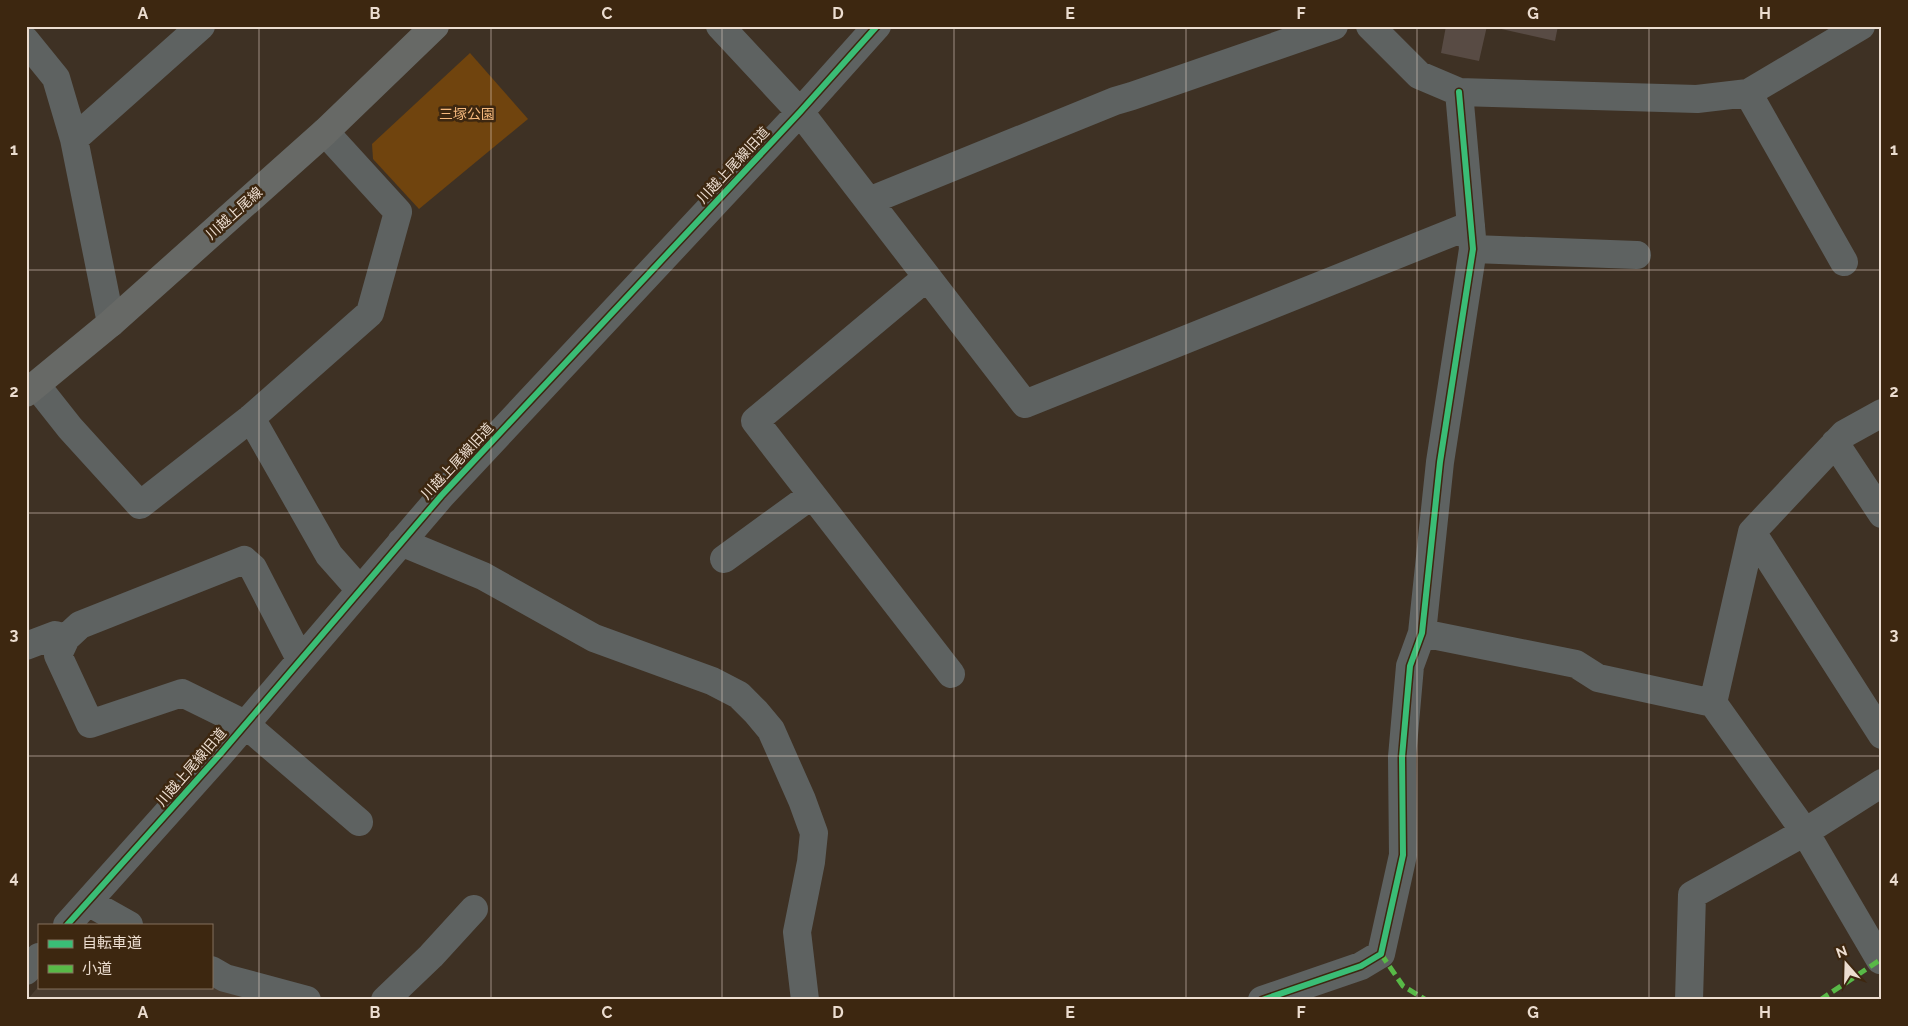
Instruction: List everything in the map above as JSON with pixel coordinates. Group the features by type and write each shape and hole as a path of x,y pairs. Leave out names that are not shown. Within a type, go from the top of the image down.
{"main road":[{"name":"川越上尾線","path":"31,389 111,323 325,132 435,26"}],"street":[{"path":"74,139 201,26"},
{"path":"720,26 800,112 1025,404 1472,237 1636,255"},
{"name":"川越上尾線旧道","path":"69,924 245,724 441,496 878,26"},
{"path":"869,201 1115,101 1334,26"},
{"path":"1370,26 1419,75 1459,92 1697,99 1748,93 1861,26"},
{"path":"26,41 56,78 74,139 111,323"},
{"path":"1262,1000 1362,966 1381,954 1403,855 1402,757 1410,666 1422,633 1440,462 1472,237 1459,92"},
{"path":"1748,93 1844,262"},
{"path":"31,389 70,428 140,505 251,418 370,313 398,212 325,132"},
{"path":"927,277 755,421 951,674"},
{"path":"1713,703 1752,532 1844,434 1882,413"},
{"path":"251,418 329,555 360,590"},
{"path":"1835,443 1882,514"},
{"path":"724,559 812,495"},
{"path":"1752,532 1882,735"},
{"path":"401,542 484,576 594,638 712,681 739,695 761,718 771,730 802,800 814,834 811,862 797,932 805,1000"},
{"path":"300,659 253,568 244,560 80,625 66,638 58,655 90,724 182,693 245,724 359,822"},
{"path":"1422,633 1576,664 1598,678 1713,703 1805,832 1880,960 1882,959"},
{"path":"26,646 55,635 66,638"},
{"path":"1688,1000 1692,895 1805,832 1882,783"},
{"path":"88,902 127,924"},
{"path":"385,1000 431,956 474,910"},
{"path":"26,971 38,958"},
{"path":"212,971 226,978 307,1000"}],"shaded area":[{"path":"212,981 275,1000 27,1000 38,987 212,988"}],"green space":[{"name":"三塚公園","path":"470,53 528,119 419,209 373,159 372,144"}],"building":[{"path":"1446,26 1487,26 1479,61 1441,53"},
{"path":"1488,26 1558,26 1555,41"}],"marked path":[{"path":"1381,954 1403,986 1426,1000"},
{"path":"1820,1000 1880,960"}],"cycle path":[{"path":"68,924 221,753 441,496 800,112 877,26"},
{"path":"1262,1000 1361,966 1381,954 1403,855 1402,757 1410,666 1422,633 1440,462 1473,249 1459,92"}]}
